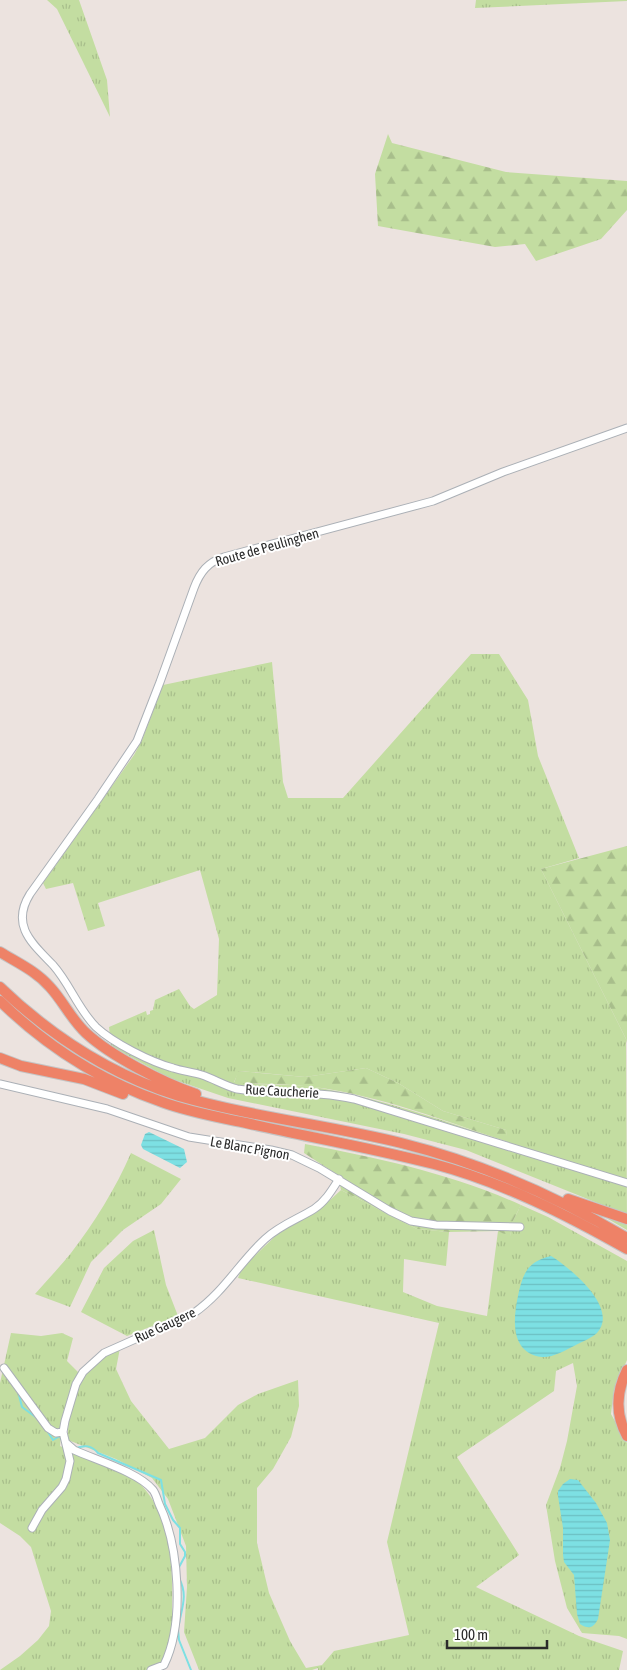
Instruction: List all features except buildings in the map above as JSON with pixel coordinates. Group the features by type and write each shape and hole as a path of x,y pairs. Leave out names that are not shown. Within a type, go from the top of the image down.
{"highway":[{"path":"0,952 44,980 55,992 77,1024 91,1038 145,1071 191,1092 307,1124"},
{"path":"0,987 30,1014 67,1042 94,1058 145,1083 203,1102 380,1138 485,1169 536,1190 627,1238"},
{"path":"0,1001 53,1046 91,1070 126,1088 158,1101 308,1137 401,1156 471,1176 540,1204 627,1250"},
{"path":"0,1058 21,1066 84,1079 180,1114 231,1125 308,1137"},
{"path":"536,1190 627,1219"},
{"path":"627,1370 621,1384 618,1402 620,1419 627,1436"},
{"path":"627,1386 624,1406 627,1420"}],"street":[{"name":"Route de Peulinghen","path":"30,894 137,741 194,588 202,572 210,564 224,557 434,501 508,470 627,428"},
{"name":"Rue Caucherie","path":"30,894 24,910 23,925 27,938 59,973 83,1012 95,1026 114,1040 146,1058 171,1068 202,1075 236,1088 325,1094 362,1101 627,1183"},
{"name":"Le Blanc Pignon","path":"0,1084 107,1109 189,1137 282,1152 304,1160 390,1210 417,1222 436,1225 520,1227"},
{"name":"Rue Gaugere","path":"63,1432 76,1384 89,1366 104,1353 194,1313 202,1307 223,1287 264,1240 282,1226 315,1208 328,1195 338,1179"},
{"path":"4,1368 48,1428 56,1433 63,1432 70,1461 62,1488 42,1510 32,1528"},
{"path":"66,1442 74,1450 140,1478 153,1490 169,1528 174,1547 176,1568 176,1615 168,1656 164,1665 151,1670"}],"green space":[{"path":"47,0 79,0 107,80 110,117 57,9"},
{"path":"476,0 627,0 627,1 475,8"},
{"path":"388,134 392,143 506,172 627,181 627,210 601,239 536,261 525,244 495,247 378,226 375,174"},
{"path":"471,654 499,654 528,700 538,756 579,858 541,869 626,1039 627,1230 608,1219 610,1208 466,1150 404,1134 228,1098 169,1078 111,1046 109,1027 146,1011 147,1015 150,1014 155,1000 179,989 194,1009 217,995 219,939 200,870 98,903 105,926 88,931 73,883 46,889 43,883 134,755 142,740 163,685 272,662 283,782 288,798 343,798","holes":["366,1068 398,1083 443,1111 506,1130 507,1142 364,1097 315,1087 234,1082 239,1071 305,1077"]},
{"path":"627,846 627,1043 541,869"},
{"path":"366,1068 398,1083 443,1111 506,1130 508,1142 364,1096 304,1086 234,1083 238,1071 305,1077"},
{"path":"305,1144 415,1168 469,1184 521,1205 513,1221 510,1237 498,1231 449,1232 417,1229 341,1190 338,1175 304,1153"},
{"path":"131,1153 181,1179 161,1204 123,1230 91,1262 70,1307 35,1294 67,1258 88,1230 104,1205"},
{"path":"341,1190 417,1229 449,1232 446,1266 404,1259 403,1292 437,1306 487,1316 498,1231 510,1236 513,1221 521,1205 548,1217 627,1261 627,1360 614,1390 611,1414 627,1443 627,1639 619,1636 582,1633 567,1608 555,1561 546,1505 560,1468 567,1441 577,1386 573,1363 556,1371 554,1391 457,1457 519,1555 476,1587 579,1636 623,1651 619,1670 318,1670 318,1668 312,1670 199,1670 184,1632 187,1587 186,1546 168,1499 152,1478 116,1459 68,1440 70,1411 79,1385 87,1374 107,1355 120,1348 116,1369 131,1401 169,1449 205,1438 238,1405 258,1394 298,1380 299,1406 291,1437 273,1469 257,1488 257,1543 269,1593 290,1641 306,1668 322,1665 334,1651 409,1635 387,1542 439,1323 238,1278 242,1268 288,1224 317,1212"},
{"path":"154,1230 166,1285 178,1316 127,1336 81,1312 104,1268 133,1241"},
{"path":"11,1333 41,1336 62,1333 73,1338 67,1361 79,1373 63,1415 60,1446 136,1480 157,1507 168,1539 172,1574 173,1632 164,1665 151,1670 0,1670 38,1640 49,1626 51,1611 31,1547 20,1536 0,1523 0,1383"}],"water":[{"path":"149,1132 184,1149 187,1162 180,1168 143,1149 141,1145 145,1134"},
{"path":"551,1256 569,1269 589,1289 602,1312 602,1323 597,1333 589,1338 559,1353 542,1357 524,1349 519,1342 516,1334 515,1315 520,1288 527,1270 536,1262"},
{"path":"570,1479 578,1480 596,1503 607,1523 610,1540 598,1619 590,1627 580,1624 577,1614 574,1575 564,1562 563,1555 563,1528 558,1491"}],"waterway":[{"path":"18,1391 22,1407 37,1418"},
{"path":"48,1432 53,1440 60,1436 61,1439"},
{"path":"76,1448 90,1447 98,1453 161,1480 165,1504 173,1520 180,1528 180,1544 185,1552 185,1556 178,1569"},
{"path":"179,1578 184,1596 179,1624"},
{"path":"178,1629 179,1640 191,1670"}]}
